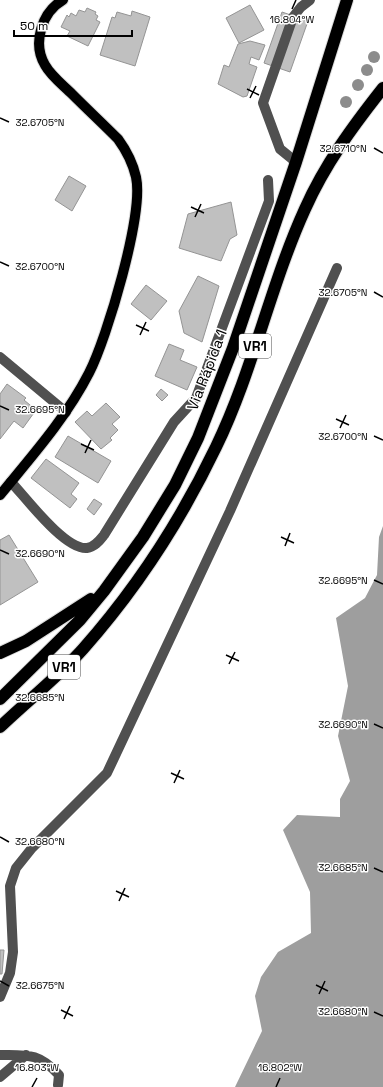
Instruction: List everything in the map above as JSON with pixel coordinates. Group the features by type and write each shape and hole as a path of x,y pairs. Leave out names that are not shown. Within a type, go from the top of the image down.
{"highway":[{"name":"Via Rápida 1","path":"0,699 80,620 104,591 143,537 175,485 198,438 234,348 296,162 347,0"},
{"name":"VR1","path":"0,727 82,650 122,602 164,543 217,446 234,406 294,236 306,208 335,153 353,126 383,88"},
{"path":"0,653 53,626 104,591"}],"main road":[{"path":"0,495 66,412 89,372 102,340 122,276 137,199 136,178 121,144 44,64 40,48 40,31 44,20 51,10 63,0"}],"street":[{"path":"296,162 280,149 263,104 294,16 301,7 310,0"},
{"path":"11,482 65,540 76,547 88,548 97,544 174,422 196,398 269,201 268,180"},
{"path":"0,997 10,973 13,952 10,886 16,868 32,848 107,773 230,511 337,268"},
{"path":"0,356 66,412"},
{"path":"0,1055 26,1055 47,1062 59,1074 58,1085"},
{"path":"0,1077 26,1055"}],"shaded area":[{"path":"383,526 383,1087 235,1087 262,1031 255,996 261,977 278,952 311,933 310,892 283,830 297,815 340,817 340,799 350,781 338,736 348,686 336,618 365,598 377,575 379,537"}],"building":[{"path":"250,5 264,30 239,43 226,18"},
{"path":"87,8 96,12 95,14 98,16 96,20 100,22 88,46 67,36 70,31 61,27 67,15 69,17 71,13 76,16 79,10 85,12"},
{"path":"132,11 150,17 135,66 100,55 112,17 115,18 117,12 131,16"},
{"path":"282,12 308,21 290,72 264,63"},
{"path":"250,41 265,45 259,60 251,57 249,64 257,67 247,96 243,97 218,84 224,65 229,67 238,44"},
{"path":"69,176 86,186 72,211 55,200"},
{"path":"231,202 237,235 230,239 221,261 179,248 188,214"},
{"path":"198,276 219,286 202,342 184,333 179,311"},
{"path":"146,285 167,301 151,320 131,304"},
{"path":"169,344 184,350 180,360 197,367 187,390 155,376"},
{"path":"7,384 26,398 24,400 36,410 23,428 14,421 0,439 0,394"},
{"path":"161,389 168,395 162,401 156,395"},
{"path":"106,403 120,417 112,424 118,430 110,438 112,440 101,449 75,422 87,411 92,416"},
{"path":"68,436 111,461 98,483 55,457"},
{"path":"46,459 79,483 71,494 77,499 70,508 31,478"},
{"path":"94,499 102,504 94,515 87,509"},
{"path":"9,535 38,582 0,605 0,540"},
{"path":"0,950 4,950 2,974 0,974"}]}
